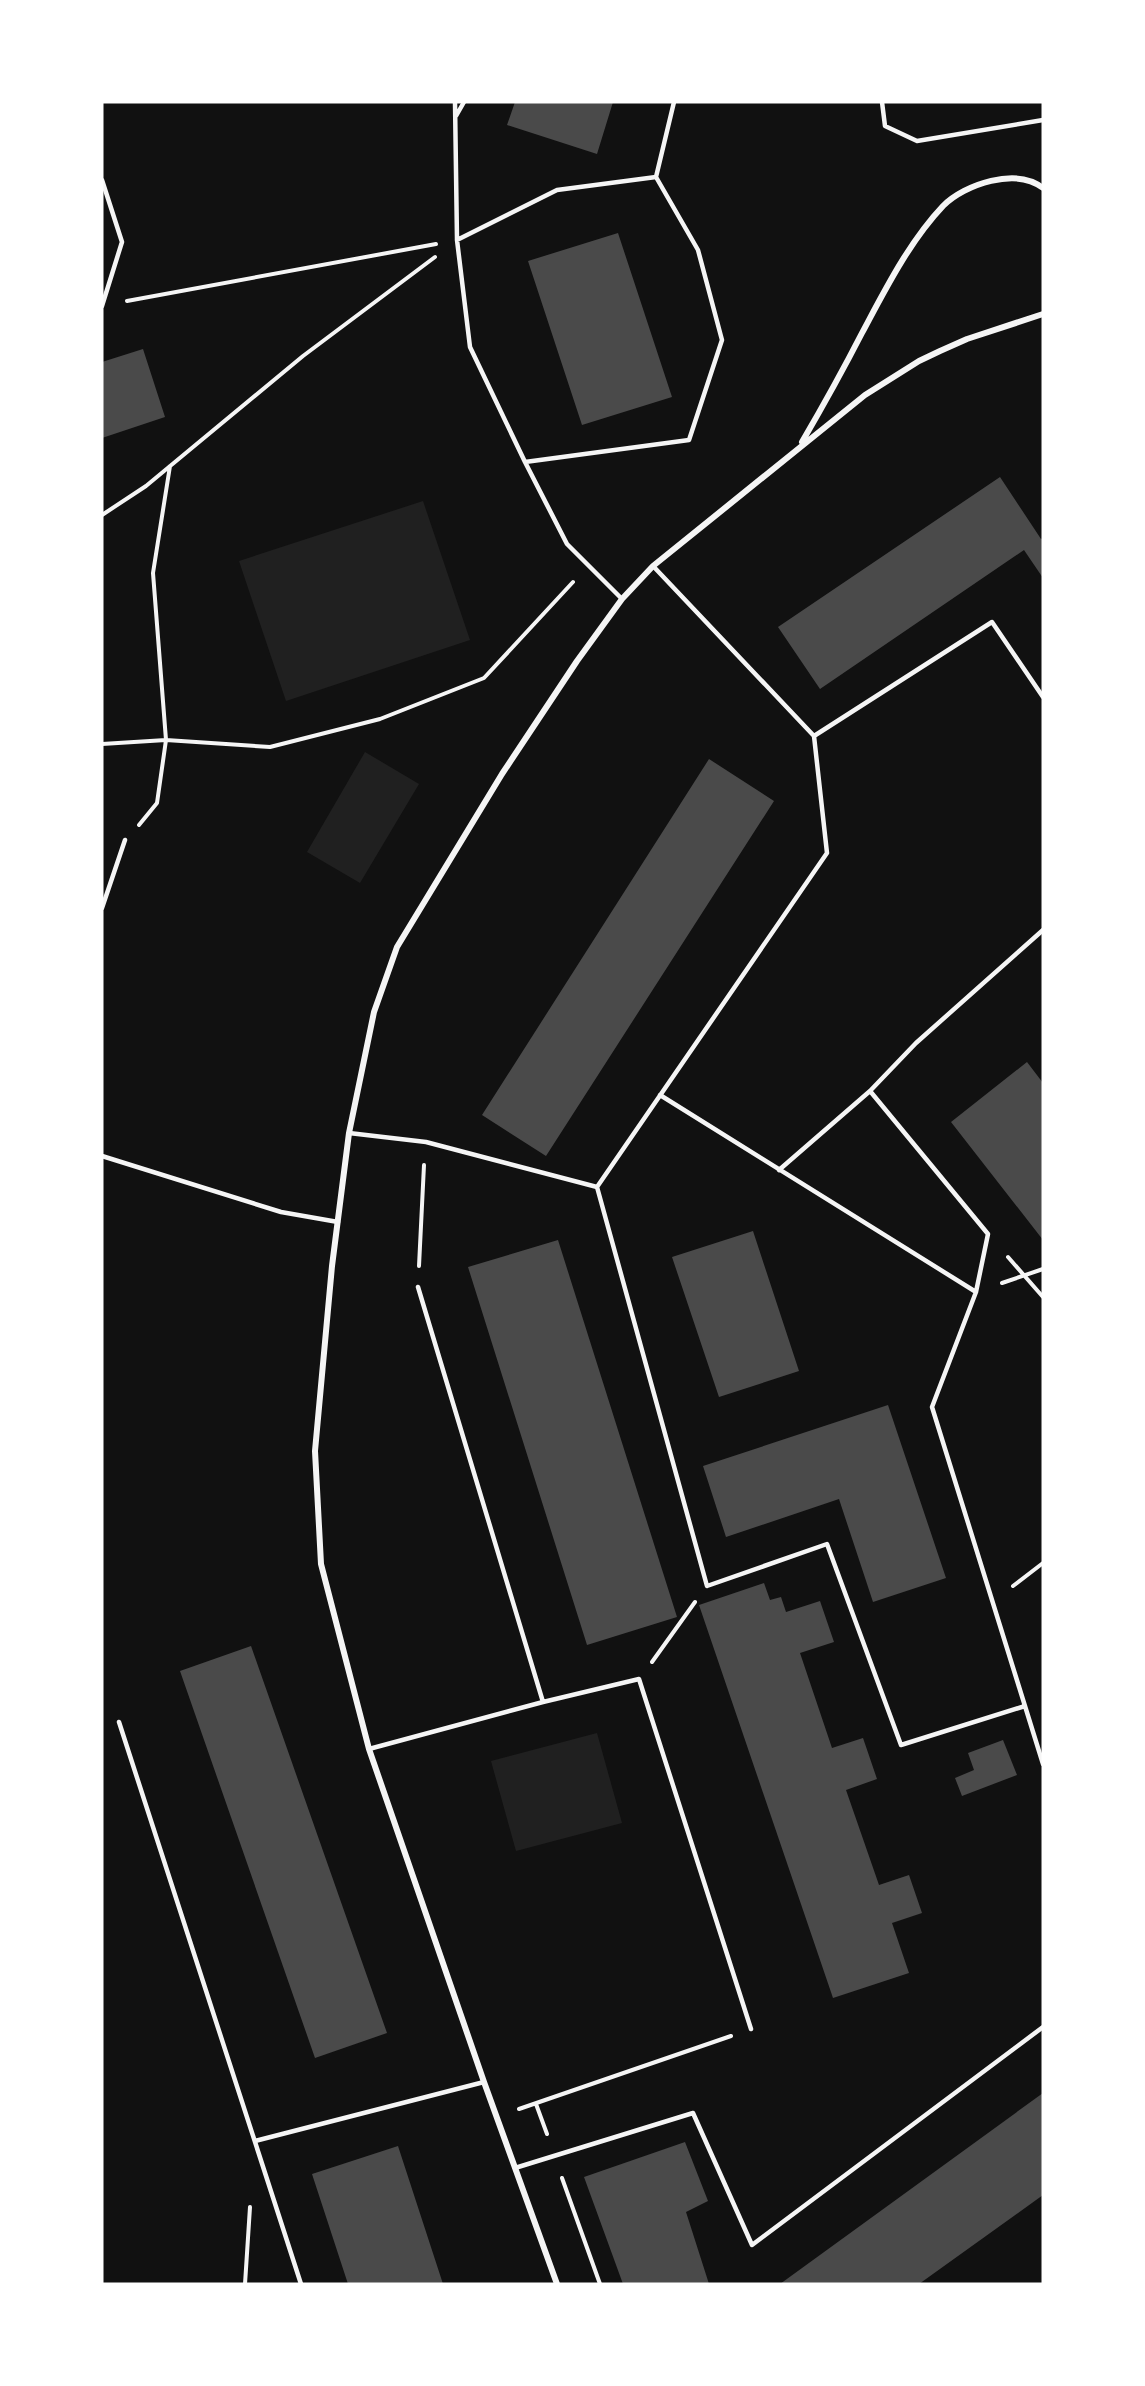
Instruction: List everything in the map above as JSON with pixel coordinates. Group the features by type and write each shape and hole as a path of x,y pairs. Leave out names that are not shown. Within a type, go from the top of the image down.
{"street":[{"path":"801,445 897,270 918,238 945,204 960,194 999,178 1017,177 1035,181 1043,188"},
{"path":"557,2284 514,2168 369,1749 321,1564 315,1451 332,1266 349,1132 374,1012 397,947 502,774 576,661 622,598 653,566 865,394 919,361 967,339 1043,314"}],"lane":[{"path":"455,102 457,240 470,347 567,544 622,598"},
{"path":"455,118 464,102"},
{"path":"525,462 689,440 722,340 698,249 656,177 674,102"},
{"path":"882,102 885,126 917,141 1043,120"},
{"path":"457,240 556,190 656,177"},
{"path":"102,180 122,242 102,306"},
{"path":"653,566 814,735 827,853 597,1187 707,1586 827,1544 901,1745 1025,1706"},
{"path":"814,735 992,622 1043,697"},
{"path":"102,908 125,840"},
{"path":"779,1170 870,1091 916,1043 1043,930"},
{"path":"870,1091 988,1234 976,1292 932,1407 1043,1764"},
{"path":"660,1095 976,1292"},
{"path":"349,1132 426,1142 597,1187"},
{"path":"102,1156 281,1212 338,1222"},
{"path":"418,1287 543,1702"},
{"path":"369,1749 543,1702 639,1679 751,2029"},
{"path":"119,1722 301,2284"},
{"path":"514,2168 693,2113 753,2245 1043,2027"},
{"path":"255,2141 484,2082"}],"path":[{"path":"102,306 457,240"},
{"path":"102,515 146,486 303,356 457,240"},
{"path":"125,840 157,803 166,740 153,573 170,466"},
{"path":"102,744 166,740 270,747 380,719 484,678 589,565"},
{"path":"418,1287 426,1142"},
{"path":"988,1234 1043,1297"},
{"path":"976,1292 1043,1269"},
{"path":"993,1602 1043,1563"},
{"path":"639,1679 707,1586"},
{"path":"498,2117 751,2029"},
{"path":"536,2104 600,2284"},
{"path":"245,2284 251,2201"}],"shaded area":[{"path":"423,501 470,640 286,701 239,561"},
{"path":"365,752 419,784 360,883 307,852"},
{"path":"597,1733 622,1823 516,1851 491,1761"}],"building":[{"path":"515,102 613,102 597,154 507,125"},
{"path":"618,233 672,397 582,425 528,261"},
{"path":"143,349 165,417 102,438 102,362"},
{"path":"1000,477 1041,539 1043,538 1043,578 1024,550 820,689 778,627"},
{"path":"709,759 774,801 546,1156 482,1115"},
{"path":"1027,1062 1043,1083 1043,1240 951,1122"},
{"path":"753,1231 799,1371 719,1397 672,1257"},
{"path":"558,1240 677,1617 587,1645 468,1267"},
{"path":"888,1405 946,1578 873,1602 839,1499 726,1537 703,1466"},
{"path":"764,1583 770,1600 781,1597 786,1612 820,1601 834,1642 800,1653 832,1748 863,1738 877,1779 846,1790 879,1885 909,1875 922,1913 892,1923 909,1973 833,1998 699,1605"},
{"path":"251,1646 387,2033 315,2058 180,1671"},
{"path":"1003,1740 1017,1775 962,1796 955,1778 974,1770 968,1753"},
{"path":"1043,2093 1043,2195 919,2284 780,2284"},
{"path":"685,2142 708,2201 686,2212 709,2284 623,2284 584,2177"},
{"path":"398,2146 443,2284 348,2284 312,2174"}]}
